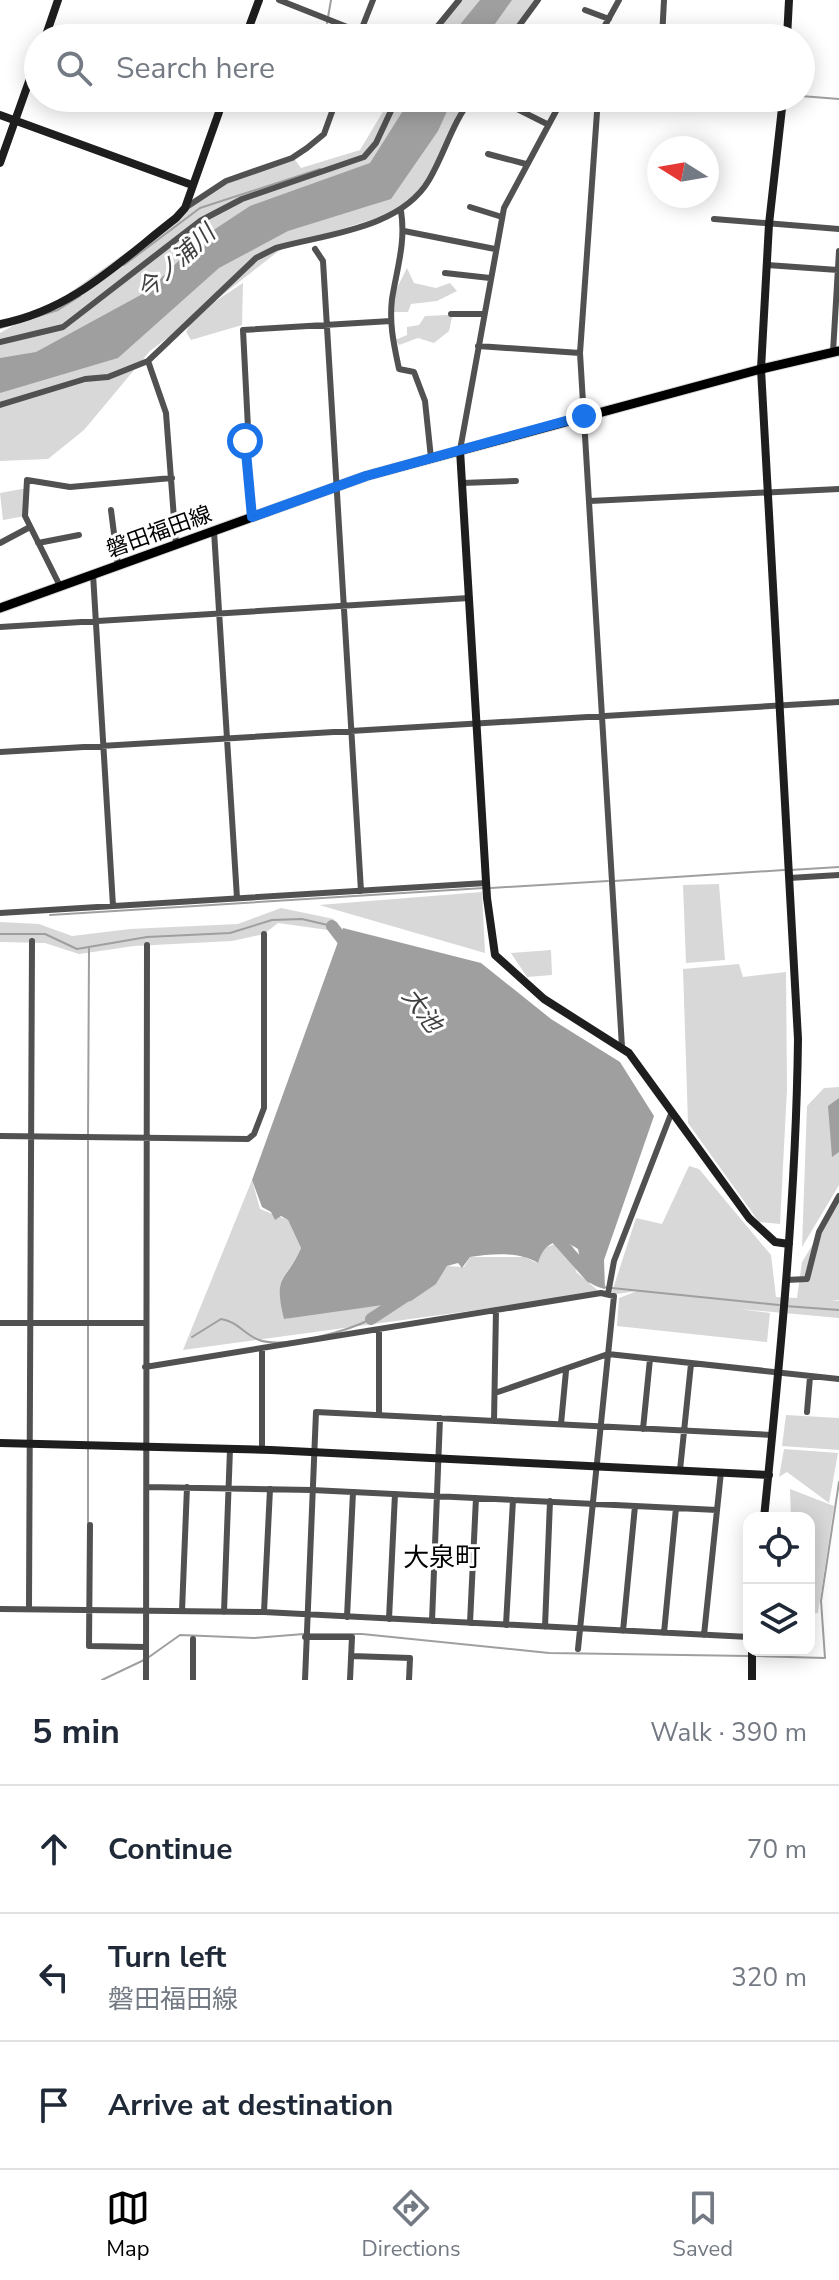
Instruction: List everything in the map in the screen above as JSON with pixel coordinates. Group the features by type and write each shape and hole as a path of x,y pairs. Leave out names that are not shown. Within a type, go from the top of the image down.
{"main road":[{"name":"磐田福田線","path":"0,608 337,486 584,416 836,352"}],"street":[{"path":"50,24 58,0"},
{"path":"250,24 259,0"},
{"path":"279,0 336,24"},
{"path":"364,24 373,0"},
{"path":"439,24 459,0"},
{"path":"520,24 538,0"},
{"path":"606,24 619,0"},
{"path":"663,24 664,0"},
{"path":"788,24 789,0"},
{"path":"585,10 609,19"},
{"path":"0,163 24,95"},
{"path":"185,208 219,112"},
{"path":"0,324 35,317 67,301 185,208 226,181 292,158 324,134 332,112"},
{"path":"0,342 63,327 200,221 242,199 364,157 376,143 390,112"},
{"path":"0,405 85,379 117,374 148,361 256,258 276,248 401,211 430,179 461,112"},
{"path":"523,112 547,124"},
{"path":"554,112 502,217 460,450 486,883 495,955 544,999 622,1047 641,1066 671,1114 749,1218 775,1242 789,1244"},
{"path":"597,112 580,353 622,1047"},
{"path":"765,1512 789,1244 798,1039 761,369 769,224 782,112"},
{"path":"0,115 192,185"},
{"path":"488,154 526,164"},
{"path":"470,207 502,217"},
{"path":"401,211 404,231 391,321 399,369 414,372 425,401 431,458"},
{"path":"714,219 839,229"},
{"path":"404,231 495,249"},
{"path":"315,249 323,261 361,891"},
{"path":"836,352 839,251"},
{"path":"767,265 838,270"},
{"path":"445,273 490,278"},
{"path":"451,314 484,314"},
{"path":"252,517 245,441 248,428 243,330 391,321"},
{"path":"478,346 580,353"},
{"path":"148,361 166,413 176,545"},
{"path":"60,586 25,516 27,480 70,487 98,481 172,478"},
{"path":"462,483 516,481"},
{"path":"590,501 839,489"},
{"path":"111,510 118,565"},
{"path":"0,543 30,527"},
{"path":"214,531 237,898"},
{"path":"38,543 79,535"},
{"path":"93,574 113,906"},
{"path":"0,627 469,598"},
{"path":"0,752 839,702"},
{"path":"789,878 839,875"},
{"path":"0,913 486,883"},
{"path":"0,1136 248,1139 254,1134 264,1108 264,934"},
{"path":"29,1609 32,941"},
{"path":"146,1680 147,945"},
{"path":"608,1294 614,1261 671,1114"},
{"path":"786,1280 807,1279 819,1232 839,1196"},
{"path":"145,1367 496,1310 608,1294 614,1296 578,1649"},
{"path":"494,1421 496,1310"},
{"path":"0,1323 146,1323"},
{"path":"379,1330 379,1415"},
{"path":"262,1348 262,1450"},
{"path":"495,1393 608,1354 779,1375 839,1379"},
{"path":"643,1429 650,1359"},
{"path":"680,1470 691,1364"},
{"path":"561,1424 566,1371"},
{"path":"807,1412 810,1377"},
{"path":"305,1680 316,1412 773,1435"},
{"path":"432,1621 440,1418"},
{"path":"0,1443 313,1452 769,1475"},
{"path":"224,1612 230,1449"},
{"path":"704,1635 721,1472"},
{"path":"147,1487 312,1490 717,1510"},
{"path":"182,1611 187,1487"},
{"path":"264,1612 270,1489"},
{"path":"347,1617 353,1492"},
{"path":"389,1619 395,1494"},
{"path":"470,1623 476,1498"},
{"path":"506,1625 513,1500"},
{"path":"545,1627 550,1501"},
{"path":"623,1631 635,1506"},
{"path":"664,1633 676,1508"},
{"path":"90,1525 89,1646 146,1647"},
{"path":"0,1609 264,1612 743,1637"},
{"path":"305,1637 352,1637 350,1680"},
{"path":"193,1639 193,1680"},
{"path":"352,1656 410,1658 409,1680"},
{"path":"752,1656 752,1680"}],"shaded area":[{"path":"459,0 538,0 520,24 439,24"},
{"path":"383,112 463,112 439,164 401,211 285,246 211,304 243,283 242,325 191,340 186,332 193,319 150,351 84,430 48,459 0,461 0,333 65,296 216,188 293,157 301,168 360,150"},
{"path":"407,268 414,283 436,288 450,283 457,291 437,301 411,304 408,312 392,312 394,294"},
{"path":"425,316 452,317 449,331 434,343 418,338 399,345 395,340 407,335 407,327 419,325"},
{"path":"27,488 25,516 3,520 0,493"},
{"path":"719,884 725,960 686,963 683,885"},
{"path":"482,892 485,953 319,905"},
{"path":"281,908 334,919 328,930 278,923 264,934 232,941 134,946 79,954 45,943 0,942 0,922 39,924 72,936 130,929 238,924"},
{"path":"551,950 552,975 527,977 511,953"},
{"path":"739,964 743,977 786,972 787,1089 780,1224 759,1222 688,1123 683,969"},
{"path":"839,1087 839,1185 802,1247 807,1106 824,1088"},
{"path":"689,1166 699,1169 771,1255 776,1297 797,1298 802,1262 839,1201 839,1300 832,1300 839,1301 839,1318 739,1309 770,1313 767,1342 617,1326 619,1298 637,1291 611,1295 636,1218 662,1224"},
{"path":"252,1180 260,1209 288,1220 301,1248 280,1286 285,1319 436,1284 447,1266 464,1267 470,1257 525,1257 537,1263 544,1248 560,1242 573,1246 576,1272 601,1293 183,1350"},
{"path":"786,1415 839,1418 839,1450 782,1446"},
{"path":"784,1449 838,1453 829,1503 787,1472 779,1477"},
{"path":"790,1489 834,1506 818,1613 815,1613 815,1512 791,1512"}],"water":[{"path":"480,0 512,0 495,24 460,24"},
{"path":"402,112 447,112 438,131 391,199 288,231 219,268 118,358 0,393 0,358 36,352 148,291 203,237 250,206 370,163"},
{"path":"343,928 481,963 551,1019 620,1062 654,1116 604,1260 605,1289 587,1280 578,1249 559,1242 544,1250 538,1263 514,1255 496,1254 470,1257 462,1268 458,1263 447,1266 436,1284 411,1301 284,1319 280,1286 301,1248 288,1220 281,1216 275,1220 271,1212 262,1207 252,1180"},
{"path":"839,1098 839,1152 832,1157 828,1106"}],"waterway":[{"path":"327,23 331,0"},
{"path":"815,97 839,99"},
{"name":"今ノ浦川","path":"124,265 200,208 320,169"},
{"path":"0,328 58,310 80,296"},
{"path":"790,870 839,867"},
{"path":"614,881 784,870"},
{"path":"491,888 608,881"},
{"path":"50,915 484,888"},
{"path":"0,934 45,934 77,949 147,937 230,933 272,920 302,919 332,926"},
{"name":"大池","path":"332,926 349,948"},
{"path":"88,1135 89,948"},
{"path":"88,1141 88,1443"},
{"name":"大池","path":"550,1231 591,1277"},
{"path":"602,1287 779,1305"},
{"name":"大池","path":"371,1319 406,1296"},
{"path":"785,1306 839,1310"},
{"path":"192,1337 221,1319 232,1322 259,1340 270,1342 332,1333 371,1319"},
{"path":"88,1449 88,1523"},
{"path":"757,1656 825,1658 821,1601 839,1482"},
{"path":"149,1657 180,1635 254,1638 304,1634"},
{"path":"310,1634 362,1634 549,1653 743,1656"},
{"path":"102,1680 144,1660"}],"district":[{"name":"大泉町","path":"442,1557"}],"route":[{"path":"245,441 252,517 366,476 584,416"}]}
